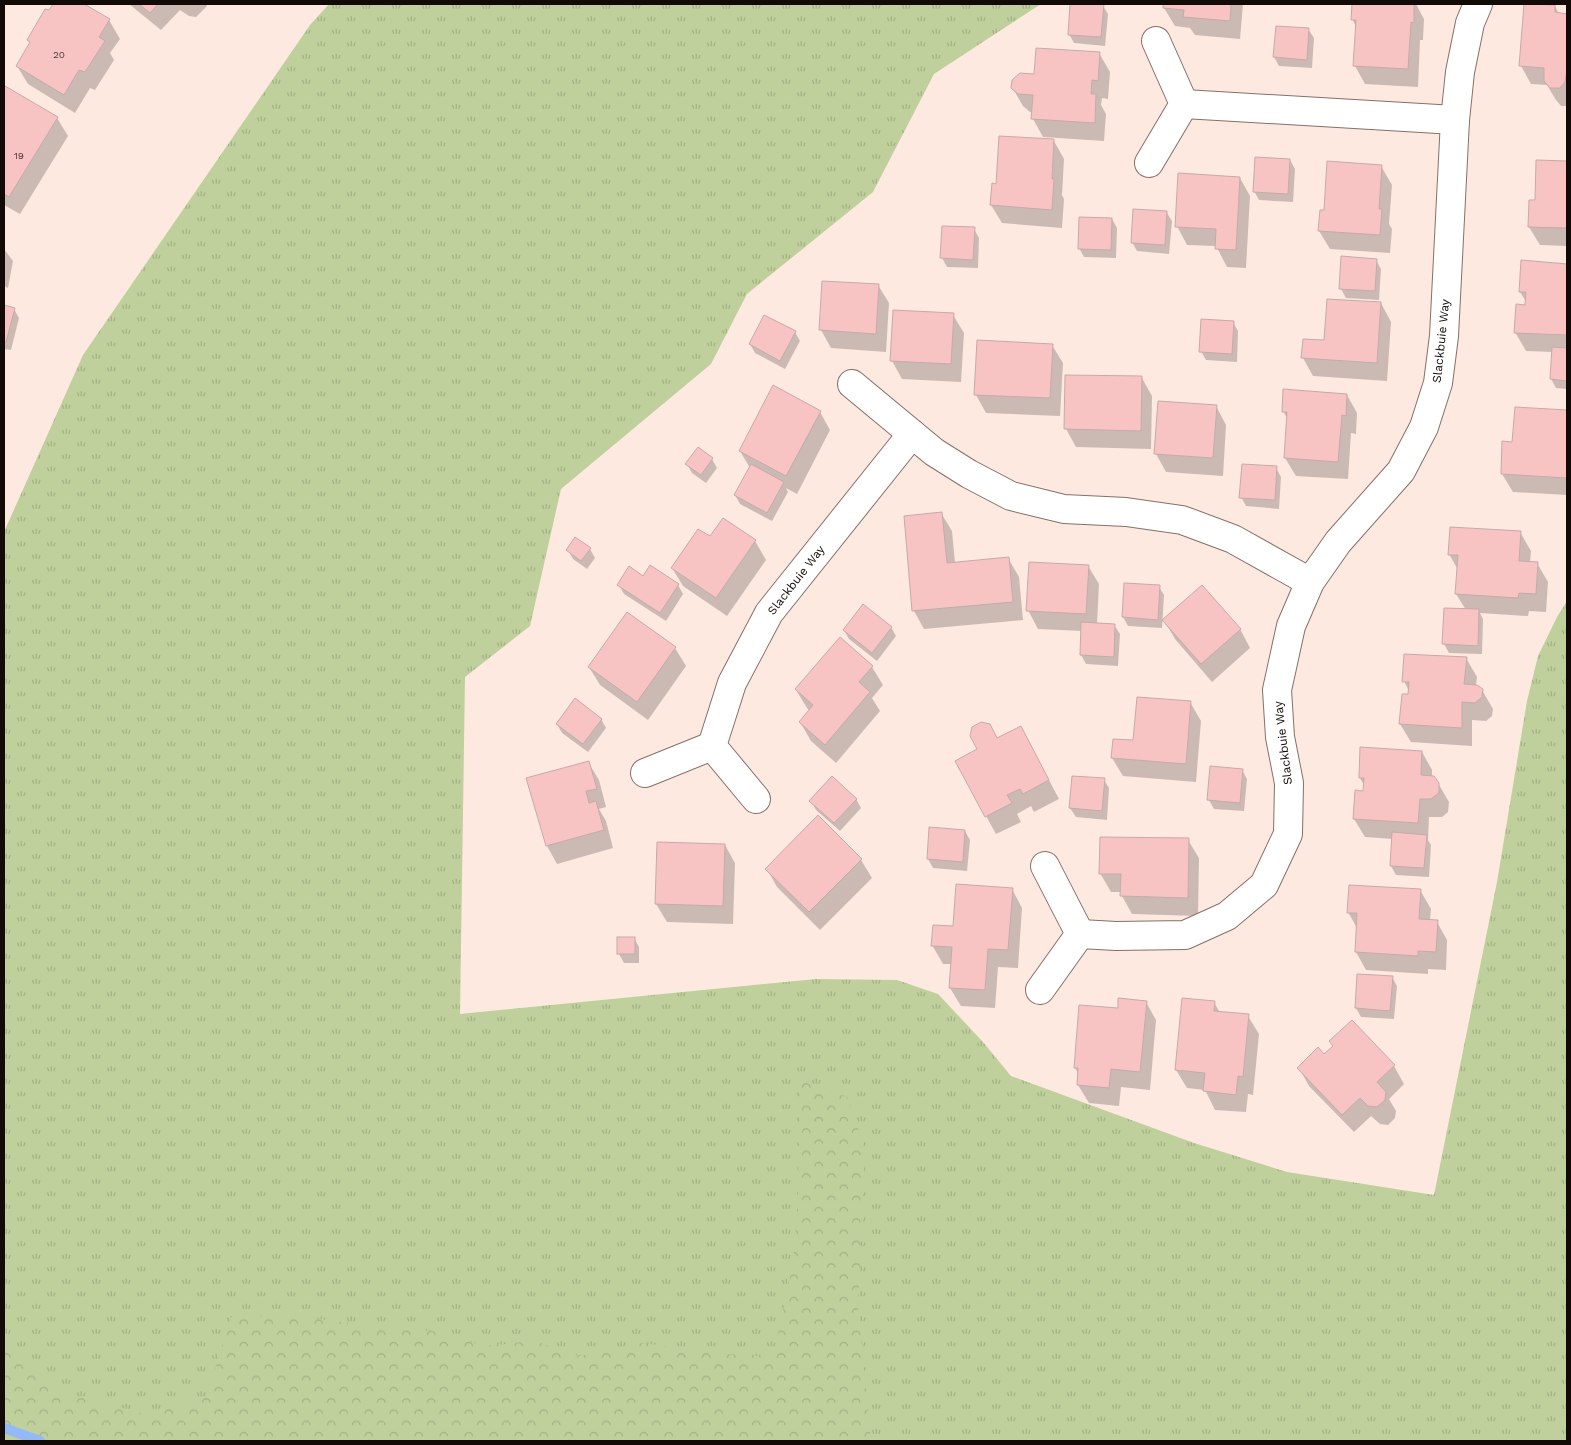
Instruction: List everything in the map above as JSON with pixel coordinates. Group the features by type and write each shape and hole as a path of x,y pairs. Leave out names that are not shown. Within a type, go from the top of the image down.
{"street":[{"name":"Slackbuie Way","path":"1080,934 1116,936 1185,935 1227,916 1264,885 1288,834 1289,783 1280,737 1277,690 1291,626 1310,582 1338,542 1401,471 1424,428 1436,392 1444,336 1455,120 1460,72 1470,23 1478,4"},
{"path":"1156,41 1184,104"},
{"path":"1184,104 1455,120"},
{"path":"1149,163 1184,104"},
{"path":"852,384 934,452 962,470 1011,496 1064,509 1126,512 1182,520 1233,539 1310,582"},
{"name":"Slackbuie Way","path":"712,746 732,683 769,613 912,434"},
{"path":"645,774 712,746 756,799"},
{"path":"1040,990 1080,934 1044,866"}],"green space":[{"path":"329,4 1041,4 934,74 873,192 747,294 711,364 561,489 530,626 465,677 460,1014 816,979 897,980 938,994 983,1042 1011,1076 1194,1143 1287,1172 1434,1195 1497,882 1527,701 1538,656 1567,601 1567,1441 4,1441 4,532 83,355 310,25"},
{"path":"800,1080 847,1097 865,1149 858,1306 871,1441 4,1441 4,1334 50,1389 148,1415 207,1396 231,1317 299,1316 377,1327 436,1331 484,1346 534,1341 580,1356 642,1343 726,1354 773,1357 793,1263 798,1196"}],"building":[{"path":"53,4 84,4 110,19 99,37 105,41 85,72 79,70 64,95 16,66 30,42 27,40 45,9 49,10"},
{"path":"139,4 158,4 150,13"},
{"path":"1070,4 1104,4 1101,37 1068,35"},
{"path":"1163,4 1231,4 1230,21 1183,17 1184,10 1163,8"},
{"path":"1352,4 1414,4 1414,23 1411,22 1408,69 1353,66 1356,20 1351,20"},
{"path":"1524,4 1555,5 1555,12 1567,14 1567,70 1565,82 1560,88 1550,88 1544,81 1544,68 1519,66"},
{"path":"1276,26 1309,28 1307,60 1273,57"},
{"path":"1036,48 1100,52 1098,81 1092,80 1091,94 1096,94 1095,123 1031,119 1033,95 1018,94 1011,88 1012,80 1020,73 1034,74"},
{"path":"5,86 58,117 9,197 4,194"},
{"path":"999,136 1054,139 1052,210 990,205 992,183 996,184"},
{"path":"1255,157 1290,159 1288,194 1253,192"},
{"path":"1536,160 1567,161 1567,228 1528,227 1529,200 1535,200"},
{"path":"1327,161 1382,165 1379,209 1382,209 1380,235 1318,231 1320,210 1324,210"},
{"path":"1178,173 1240,177 1236,250 1215,249 1216,229 1175,227"},
{"path":"1133,209 1167,211 1165,245 1131,243"},
{"path":"1079,217 1112,218 1111,250 1078,249"},
{"path":"942,226 975,227 973,260 940,258"},
{"path":"1341,256 1377,259 1375,291 1339,289"},
{"path":"1521,260 1567,264 1567,335 1514,333 1516,304 1525,305 1526,292 1519,292"},
{"path":"822,281 879,284 876,334 819,330"},
{"path":"1327,299 1381,302 1377,363 1301,358 1303,339 1324,340"},
{"path":"4,305 15,308 6,342 4,341"},
{"path":"893,310 954,313 951,364 890,361"},
{"path":"764,315 796,331 780,361 749,344"},
{"path":"1201,319 1234,321 1232,354 1199,352"},
{"path":"977,340 1053,344 1050,398 974,395"},
{"path":"1552,347 1567,348 1567,381 1550,379"},
{"path":"1065,375 1142,376 1141,431 1064,429"},
{"path":"773,385 821,411 786,476 739,451"},
{"path":"1283,389 1347,394 1346,416 1342,415 1338,462 1284,458 1287,412 1282,412"},
{"path":"1158,401 1217,405 1213,458 1154,454"},
{"path":"1515,407 1567,410 1567,478 1501,474 1502,441 1512,442"},
{"path":"698,447 713,458 701,475 685,464"},
{"path":"751,464 784,482 767,513 734,495"},
{"path":"1242,464 1277,466 1275,500 1239,498"},
{"path":"942,512 947,563 1009,557 1013,602 912,611 904,516"},
{"path":"723,518 756,540 716,598 671,568 698,529 710,536"},
{"path":"1450,527 1521,531 1519,561 1538,562 1536,594 1519,593 1518,598 1455,594 1458,555 1448,555"},
{"path":"575,537 591,548 581,561 566,550"},
{"path":"1029,562 1089,565 1086,614 1026,611"},
{"path":"650,565 679,584 660,613 617,585 629,566 643,576"},
{"path":"1124,583 1160,585 1158,620 1122,617"},
{"path":"1202,585 1241,629 1201,664 1162,620"},
{"path":"863,604 892,627 872,653 843,630"},
{"path":"1444,608 1479,609 1478,646 1442,644"},
{"path":"627,612 676,647 637,702 588,667"},
{"path":"1081,622 1115,624 1114,657 1080,655"},
{"path":"840,637 873,666 859,682 870,692 825,745 799,722 813,705 795,689"},
{"path":"1404,654 1467,657 1464,684 1477,685 1483,689 1482,697 1475,703 1462,702 1462,728 1399,724 1402,694 1408,694 1409,682 1402,682"},
{"path":"1137,697 1191,701 1186,764 1111,758 1113,739 1133,740"},
{"path":"575,698 602,719 583,744 556,724"},
{"path":"981,722 990,724 997,738 1021,726 1049,780 1023,794 1020,789 1007,795 1012,803 985,817 955,761 977,749 970,736 972,727"},
{"path":"1360,747 1422,751 1421,775 1434,776 1439,783 1439,793 1431,799 1420,799 1418,823 1353,819 1355,790 1363,791 1364,778 1359,778"},
{"path":"589,761 597,789 586,791 589,803 596,801 604,830 546,846 526,778"},
{"path":"1210,766 1243,769 1240,803 1207,800"},
{"path":"832,776 857,799 834,823 809,801"},
{"path":"1072,776 1105,778 1102,811 1069,808"},
{"path":"818,815 862,859 809,912 765,869"},
{"path":"929,827 965,830 963,862 927,859"},
{"path":"1392,832 1427,835 1424,868 1390,866"},
{"path":"1100,837 1189,838 1188,898 1120,896 1121,874 1099,874"},
{"path":"657,842 725,844 723,906 655,904"},
{"path":"956,884 1013,888 1008,950 988,949 985,990 949,988 952,947 931,946 933,925 953,926"},
{"path":"1349,885 1421,889 1419,919 1438,920 1436,952 1418,951 1418,956 1355,952 1357,913 1347,913"},
{"path":"617,937 635,937 635,954 617,954"},
{"path":"1357,974 1393,976 1390,1011 1355,1008"},
{"path":"1118,998 1147,1001 1140,1072 1111,1069 1109,1088 1077,1085 1078,1068 1074,1068 1079,1005 1118,1008"},
{"path":"1182,998 1215,1001 1214,1011 1249,1014 1243,1077 1238,1076 1236,1095 1203,1091 1205,1073 1175,1070"},
{"path":"1352,1020 1395,1065 1377,1082 1386,1092 1385,1100 1377,1107 1368,1106 1360,1098 1342,1115 1297,1068 1318,1047 1324,1054 1333,1046 1329,1041"}],"waterway":[{"path":"4,1428 40,1441"}]}
